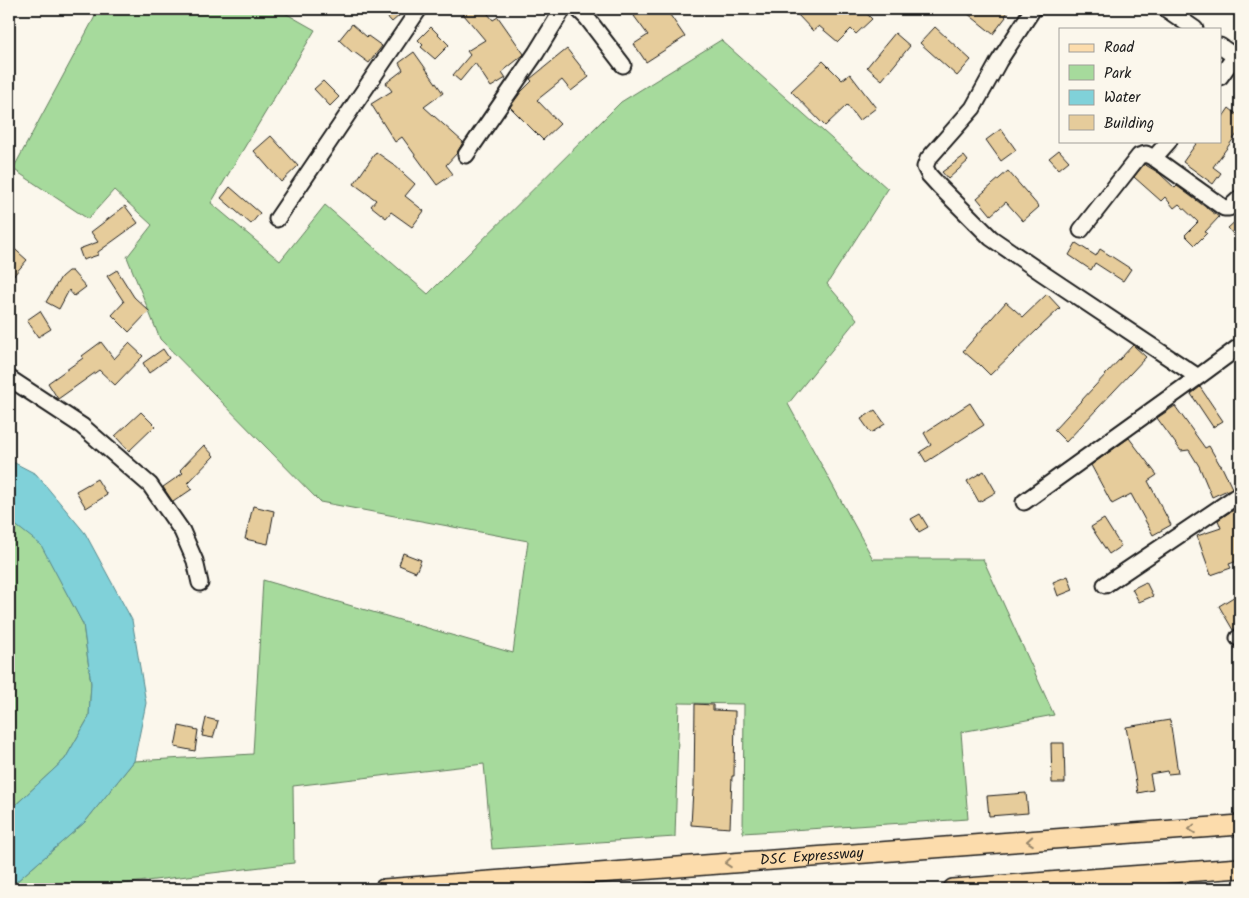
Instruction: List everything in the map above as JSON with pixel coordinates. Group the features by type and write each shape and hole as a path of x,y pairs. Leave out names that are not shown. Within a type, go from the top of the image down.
{"main road":[{"name":"DSC Expressway","path":"384,889 1240,825"},
{"path":"953,889 1240,868"}],"street":[{"path":"277,219 420,9"},
{"path":"466,155 563,9"},
{"path":"578,9 623,64"},
{"path":"1033,9 999,61 973,108 928,159 925,166 929,175 992,238 1198,377"},
{"path":"1166,9 1194,28"},
{"path":"1222,47 1238,58 1222,75"},
{"path":"1154,158 1168,142"},
{"path":"1081,230 1140,156 1146,154 1224,208 1229,208 1240,198"},
{"path":"1024,502 1240,346"},
{"path":"9,378 82,426 150,485 182,531 195,561 200,583"},
{"path":"1104,585 1240,494"}],"green space":[{"path":"99,9 278,9 315,30 211,203 280,261 325,205 428,294 621,102 721,40 888,189 827,284 857,319 788,404 873,559 983,559 1054,715 961,732 968,819 743,833 744,704 679,703 675,837 492,849 484,764 293,786 294,863 81,889 9,889 85,822 134,761 253,754 263,580 513,653 528,541 320,502 160,339 127,257 152,225 114,190 88,219 13,169"},
{"path":"9,520 41,544 83,624 91,683 89,717 65,759 9,811"}],"water":[{"path":"9,460 36,474 85,533 132,620 146,703 134,761 85,822 9,888 9,811 65,759 89,717 91,683 83,624 41,545 9,520"}],"building":[{"path":"380,9 407,9 392,22"},
{"path":"459,9 484,9 493,20 498,17 524,54 502,72 506,78 491,87 475,63 460,81 453,75 470,55 467,51 485,40"},
{"path":"643,9 666,9 685,37 646,62 634,44 648,35 634,16"},
{"path":"802,9 862,9 872,19 856,34 851,29 838,42 819,26 813,31 797,14"},
{"path":"962,9 1010,9 993,34"},
{"path":"352,24 367,37 382,46 369,63 353,53 339,40"},
{"path":"431,27 449,45 435,59 421,47 423,45 418,40"},
{"path":"935,27 971,60 957,76 920,43"},
{"path":"895,33 910,46 882,80 867,67"},
{"path":"567,49 589,77 571,91 562,80 537,100 560,124 543,140 510,107 532,81 530,79"},
{"path":"414,52 443,93 424,107 463,142 457,153 446,165 453,174 437,185 402,137 395,142 371,104 392,91 386,83 403,70 399,63"},
{"path":"823,61 842,80 850,74 876,108 859,121 847,105 825,126 791,91"},
{"path":"323,81 339,97 330,106 314,89"},
{"path":"1229,108 1240,117 1240,130 1213,167 1221,173 1213,184 1183,162 1197,142 1222,142 1222,118"},
{"path":"1001,129 1016,150 1001,161 986,140"},
{"path":"271,136 298,166 281,182 254,151"},
{"path":"1059,150 1069,161 1059,169 1049,158"},
{"path":"376,152 393,164 415,184 405,196 424,211 412,227 391,212 386,218 371,206 376,200 354,184"},
{"path":"964,156 968,161 948,179 942,172"},
{"path":"1144,164 1159,173 1175,188 1177,186 1219,217 1195,245 1185,235 1198,222 1179,204 1174,208 1165,197 1161,201 1134,177"},
{"path":"1008,171 1039,207 1023,221 1006,202 991,215 977,198"},
{"path":"230,187 260,213 251,224 221,198"},
{"path":"125,206 138,223 98,252 98,255 83,260 79,249 98,242 91,232"},
{"path":"1240,217 1240,242 1228,228"},
{"path":"1076,243 1096,256 1100,249 1131,269 1123,281 1095,263 1091,270 1069,255"},
{"path":"9,244 27,260 14,275 9,270"},
{"path":"117,270 134,297 149,311 129,332 112,315 124,302 107,276"},
{"path":"68,271 72,271 86,287 74,296 69,290 59,309 46,302 61,277"},
{"path":"1047,294 1060,308 990,375 963,351 1006,302 1023,317"},
{"path":"40,311 51,329 38,337 27,320"},
{"path":"101,342 114,359 129,343 143,356 115,385 99,370 58,399 48,383 83,358 82,356"},
{"path":"1133,345 1146,357 1066,442 1054,430"},
{"path":"163,349 169,358 149,373 143,363"},
{"path":"1200,387 1223,421 1213,427 1191,394"},
{"path":"970,403 984,425 926,462 920,452 931,445 924,433"},
{"path":"1175,406 1205,448 1209,446 1232,488 1212,497 1199,466 1189,450 1181,451 1157,418"},
{"path":"875,410 885,424 871,433 861,419"},
{"path":"141,412 155,426 129,451 115,436"},
{"path":"1129,438 1157,475 1148,481 1171,525 1153,535 1131,494 1112,504 1091,465"},
{"path":"204,445 214,456 188,483 192,489 173,502 163,487 183,473 180,470"},
{"path":"984,471 996,492 979,502 967,481"},
{"path":"97,479 107,495 86,508 76,491"},
{"path":"253,506 274,511 268,544 245,539"},
{"path":"1240,508 1240,560 1229,564 1231,568 1211,575 1197,536 1221,528 1218,520"},
{"path":"920,514 928,527 919,532 911,519"},
{"path":"1104,519 1121,546 1109,554 1091,527"},
{"path":"403,553 421,560 416,572 399,565"},
{"path":"1068,576 1073,590 1058,596 1053,582"},
{"path":"1146,582 1153,596 1139,602 1132,589"},
{"path":"1240,593 1240,626 1233,630 1219,606"},
{"path":"695,704 713,705 713,710 735,711 734,776 732,776 730,828 691,825 694,790"},
{"path":"206,718 218,721 213,738 202,736"},
{"path":"1170,720 1178,773 1168,774 1167,771 1150,774 1153,790 1138,793 1126,727"},
{"path":"179,726 198,730 195,751 175,747"},
{"path":"1051,743 1064,743 1065,783 1052,783"},
{"path":"1026,793 1028,813 989,816 987,796"}]}
